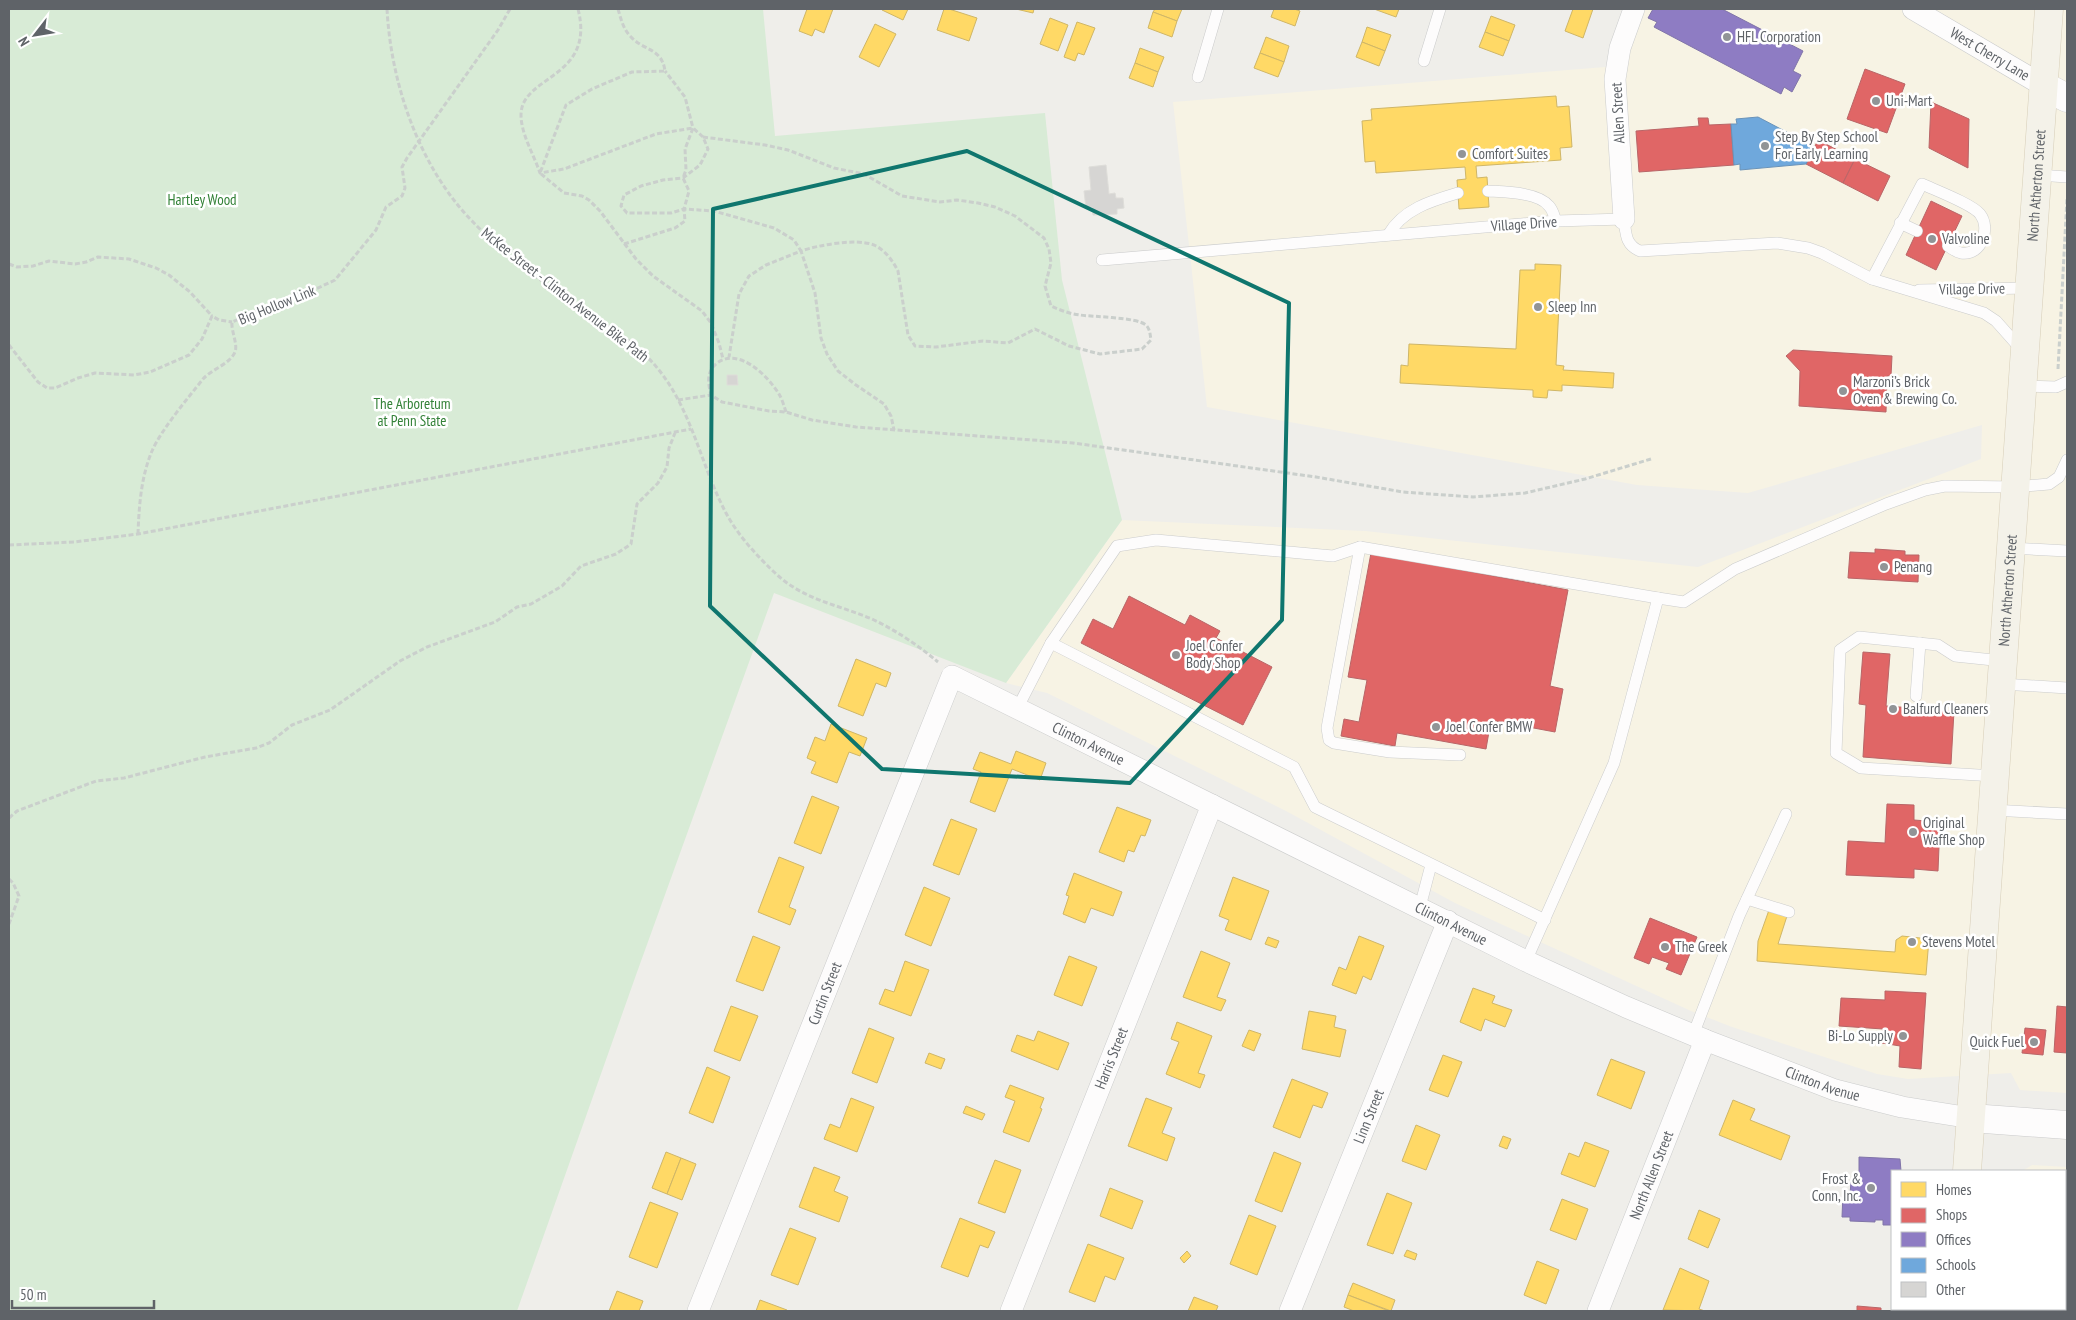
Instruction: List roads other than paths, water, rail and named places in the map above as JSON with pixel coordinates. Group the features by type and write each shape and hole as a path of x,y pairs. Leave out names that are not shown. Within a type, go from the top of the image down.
{"main road":[{"name":"North Atherton Street","path":"1967,1170 2038,175 2056,92 2049,9"},
{"path":"1971,1118 2067,1125"}],"street":[{"name":"Allen Street","path":"1624,219 1615,79 1620,48 1634,9"},
{"name":"West Cherry Lane","path":"1913,9 2056,92"},
{"name":"Clinton Avenue","path":"952,676 1526,961 1626,1007 1835,1090 1902,1107 1971,1118"},
{"name":"Curtin Street","path":"698,1311 952,676"},
{"name":"Harris Street","path":"1011,1311 1212,805"},
{"name":"Linn Street","path":"1290,1311 1448,921"},
{"name":"North Allen Street","path":"1598,1311 1699,1037"}],"lane":[{"path":"1198,77 1218,9"},
{"path":"1424,61 1440,9"},
{"path":"2038,175 2067,177"},
{"path":"1872,279 1922,184 1975,209 1984,221 1985,235 1975,249 1968,253 1961,253 1948,246"},
{"path":"1488,191 1521,194 1543,200 1550,207 1556,221"},
{"path":"1388,235 1395,224 1407,214 1430,202 1458,193"},
{"name":"Village Drive","path":"1102,260 1556,221 1624,219 1628,242 1633,248 1640,251 1777,244 1808,248 1822,253 1872,279 1984,313 2006,331 2022,349 2024,359"},
{"path":"1900,223 1917,231"},
{"name":"Village Drive","path":"1915,291 1942,288 2030,288"},
{"path":"2022,386 2056,387 2067,382"},
{"path":"1017,709 1051,643 1117,546 1156,540 1333,556 1360,547 1684,602 1736,569 1886,504 1925,490 1945,486 2015,487 2049,484 2059,476 2067,460"},
{"path":"1360,547 1327,728 1329,740 1334,743 1390,752 1460,755"},
{"path":"2011,548 2067,551"},
{"path":"1526,961 1614,762 1658,598"},
{"path":"1995,776 1861,768 1836,753 1840,650 1859,637 1938,645 1955,656 2002,672 2067,688"},
{"path":"1051,643 1294,767 1314,807 1545,920"},
{"path":"1916,696 1920,643"},
{"path":"1992,810 2067,814"},
{"path":"1699,1037 1747,898 1786,814"},
{"path":"1420,907 1431,865"},
{"path":"1747,898 1789,912"}],"place":[{"name":"HFL Corporation","path":"1727,37"},
{"name":"Uni-Mart","path":"1876,101"},
{"name":"Step By Step School For Early Learning","path":"1765,146"},
{"name":"Comfort Suites","path":"1462,154"},
{"name":"Valvoline","path":"1932,239"},
{"name":"Sleep Inn","path":"1538,307"},
{"name":"Marzoni’s Brick Oven & Brewing Co.","path":"1843,391"},
{"name":"Penang","path":"1884,567"},
{"name":"Joel Confer Body Shop","path":"1176,655"},
{"name":"Balfurd Cleaners","path":"1893,709"},
{"name":"Joel Confer BMW","path":"1436,727"},
{"name":"Original Waffle Shop","path":"1913,832"},
{"name":"Stevens Motel","path":"1912,942"},
{"name":"The Greek","path":"1665,947"},
{"name":"Bi-Lo Supply","path":"1903,1036"},
{"name":"Quick Fuel","path":"2034,1042"},
{"name":"Frost & Conn, Inc.","path":"1871,1188"}],"park label":[{"name":"Hartley Wood","path":"202,200"},
{"name":"The Arboretum at Penn State","path":"412,412"}]}
